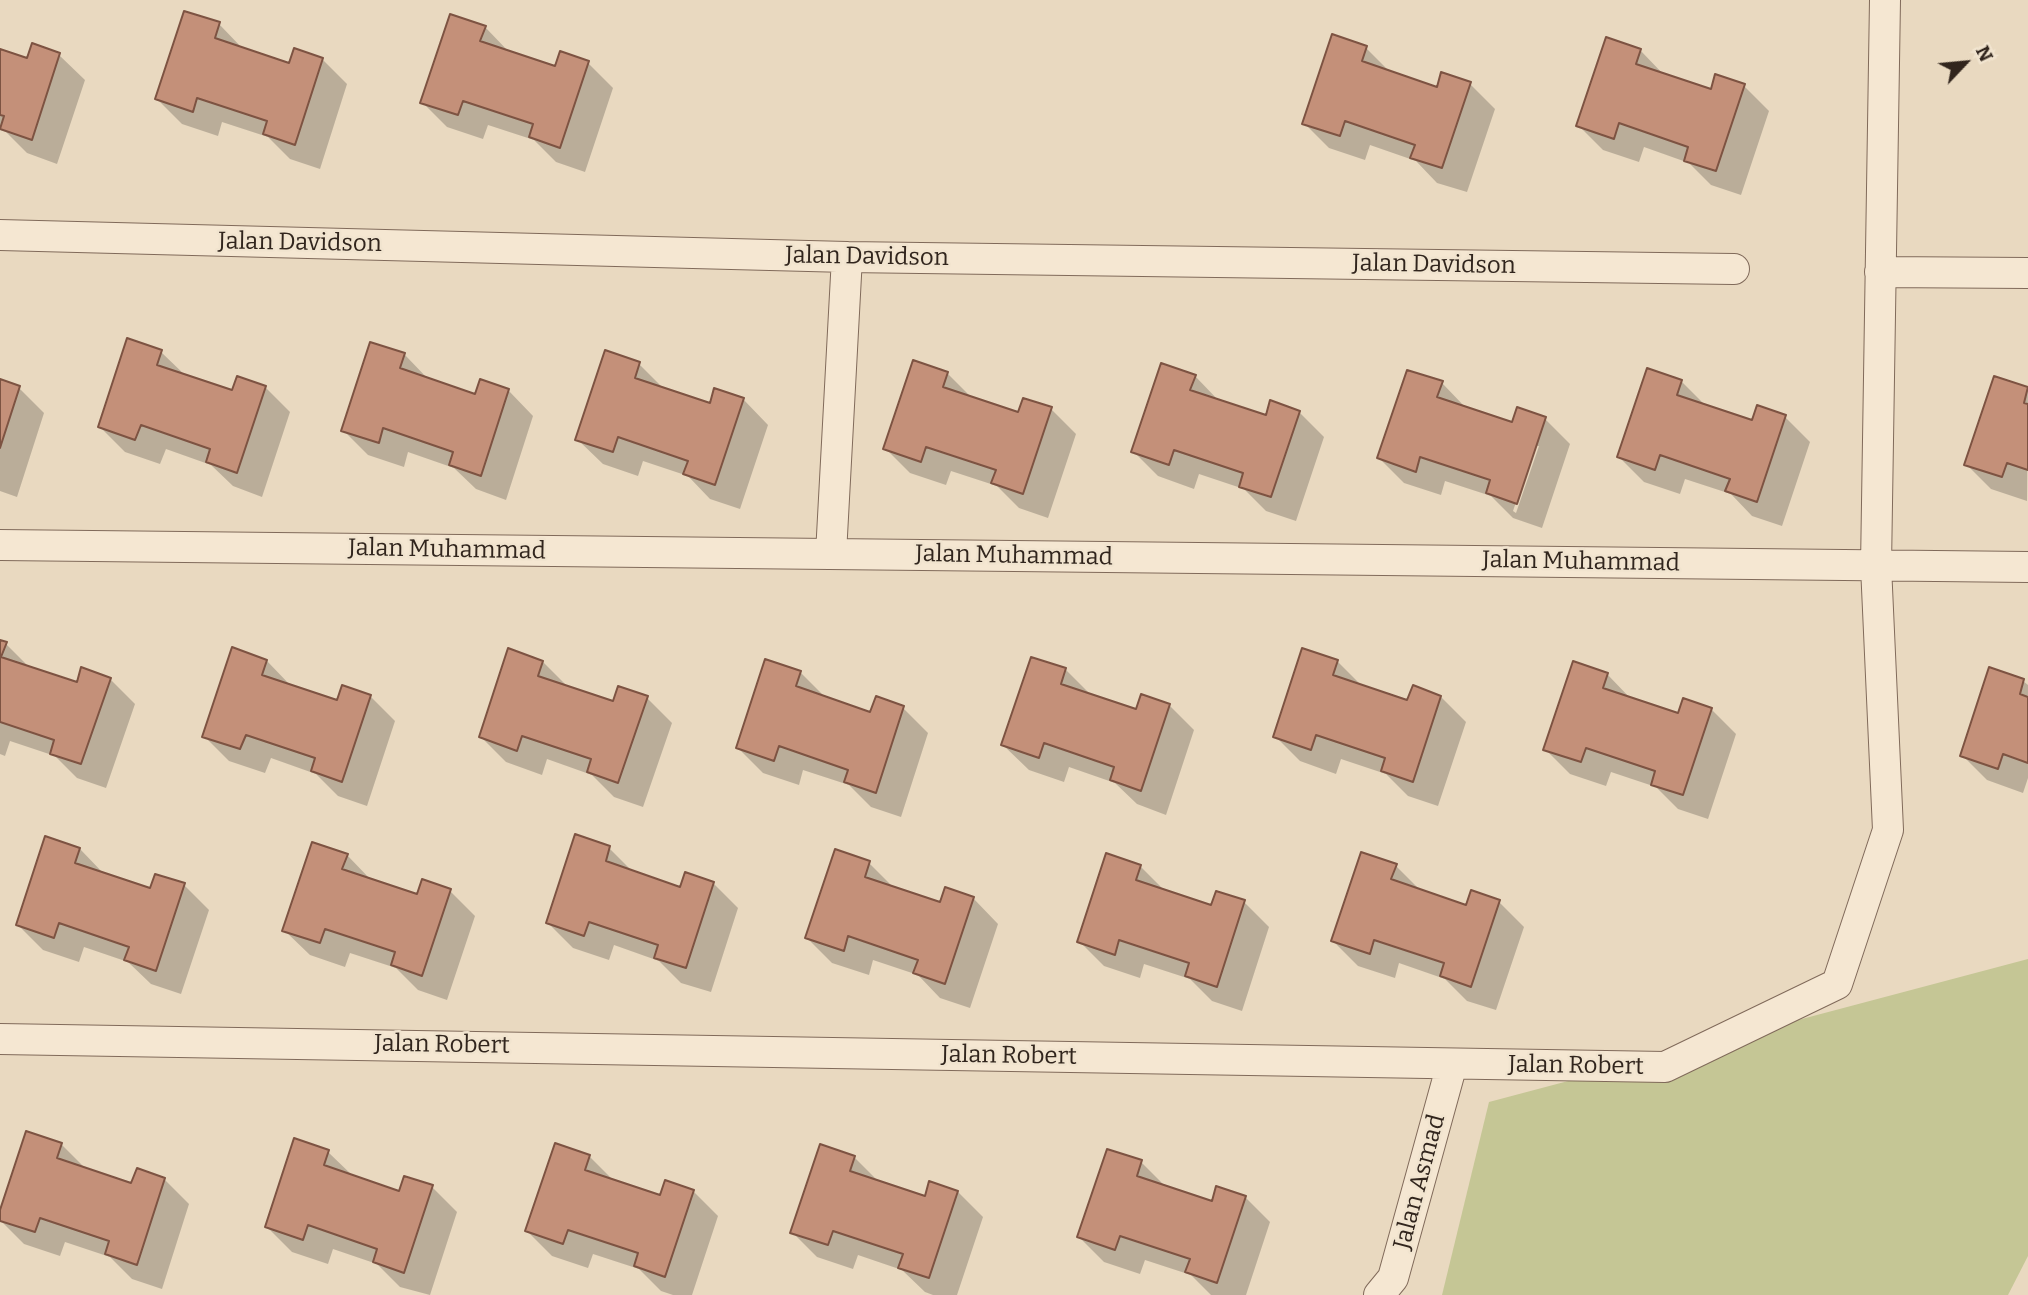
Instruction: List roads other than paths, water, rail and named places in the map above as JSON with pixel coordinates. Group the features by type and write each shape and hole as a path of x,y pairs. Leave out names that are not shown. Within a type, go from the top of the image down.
{"street":[{"path":"1875,566 1885,0"},
{"name":"Jalan Davidson","path":"0,235 847,257 1734,269"},
{"path":"831,554 847,257"},
{"path":"1880,272 2028,273"},
{"name":"Jalan Muhammad","path":"0,545 2028,567"},
{"name":"Jalan Robert","path":"0,1039 1665,1068 1837,984 1888,830 1875,566"},
{"name":"Jalan Asmad","path":"1379,1295 1393,1279 1452,1064"}]}
